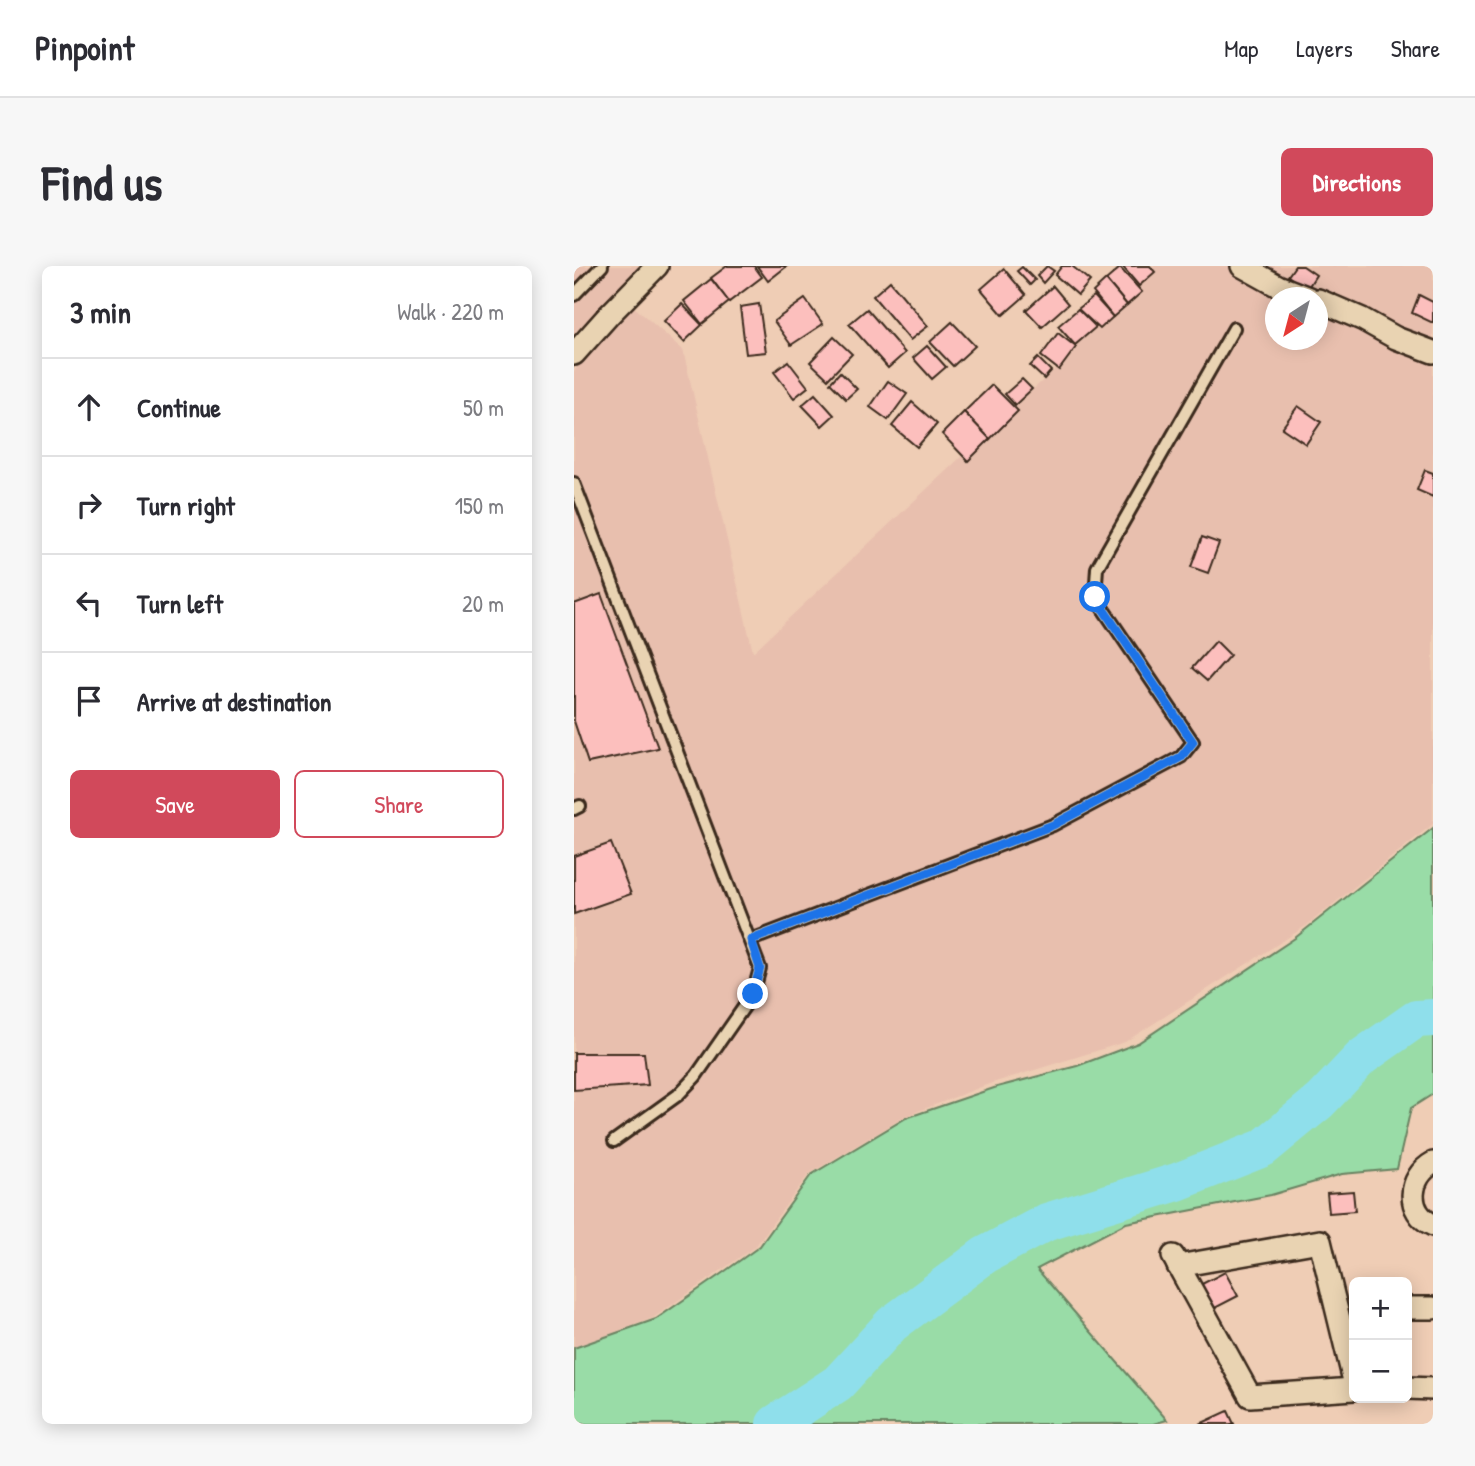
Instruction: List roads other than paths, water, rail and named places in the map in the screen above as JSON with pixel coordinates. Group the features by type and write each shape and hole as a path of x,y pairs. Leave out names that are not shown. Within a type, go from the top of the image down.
{"street":[{"path":"574,354 657,266"},
{"path":"1242,266 1281,287"},
{"path":"1328,304 1362,319 1395,338 1433,352"},
{"path":"1433,1163 1424,1167 1417,1176 1413,1195 1416,1210 1424,1221 1433,1225"},
{"path":"1349,1340 1345,1307 1320,1241 1175,1259 1250,1396 1349,1389"},
{"path":"1412,1308 1433,1308"},
{"path":"1412,1388 1433,1390"}],"lane":[{"path":"574,295 602,266"},
{"path":"751,940 1053,825 1181,757 1193,742 1095,597 1097,568 1234,328"},
{"path":"574,483 760,968 753,994 696,1076 678,1095 614,1141"}],"waterway":[{"path":"775,1424 838,1383 892,1324 985,1255 1047,1222 1177,1182 1263,1148 1320,1101 1362,1057 1416,1019 1433,1018"}]}
